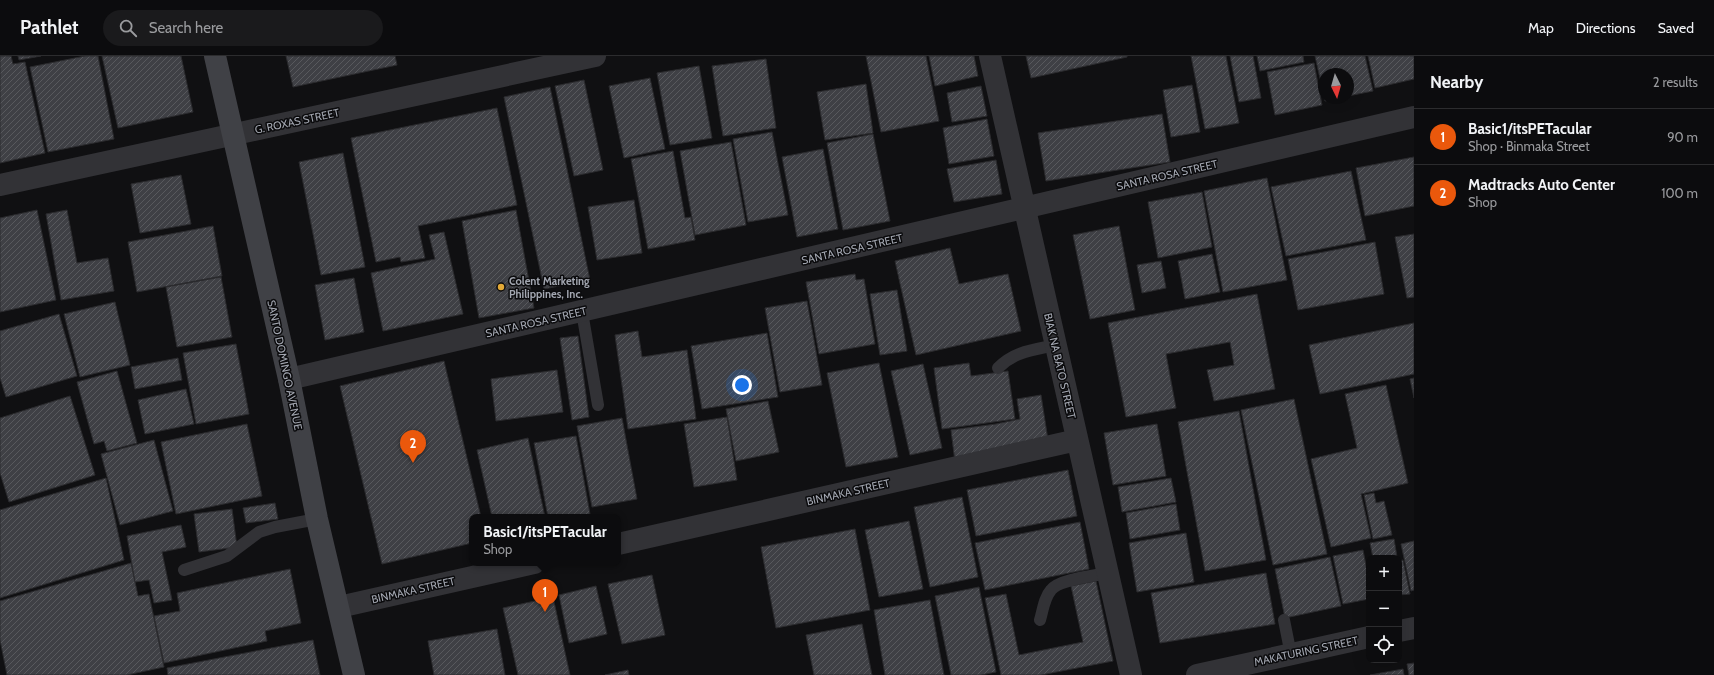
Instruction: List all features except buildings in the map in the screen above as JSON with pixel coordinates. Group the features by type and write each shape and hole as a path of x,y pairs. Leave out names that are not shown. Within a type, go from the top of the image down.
{"main road":[{"name":"SANTO DOMINGO AVENUE","path":"215,56 289,379 317,519 354,675"}],"street":[{"name":"G. ROXAS STREET","path":"0,185 594,56"},
{"name":"BIAK NA BATO STREET","path":"990,56 1131,675"},
{"name":"SANTA ROSA STREET","path":"289,379 582,312 1414,117"},
{"name":"BINMAKA STREET","path":"621,543 1077,440"},
{"name":"BINMAKA STREET","path":"339,607 521,566"},
{"path":"1402,630 1414,628"},
{"name":"MAKATURING STREET","path":"1197,675 1224,672 1291,654 1366,639"}],"lane":[{"path":"582,312 598,405"},
{"path":"998,368 1012,356 1023,352 1056,345"},
{"path":"184,570 227,556 259,532 275,527 317,519"},
{"path":"1040,620 1045,602 1052,588 1068,581 1108,573"},
{"path":"1284,620 1291,654"}],"place":[{"name":"Colent Marketing Philippines, Inc.","path":"501,287"},
{"name":"Madtracks Auto Center","path":"413,463"},
{"name":"Basic1/itsPETacular","path":"545,612"}]}
